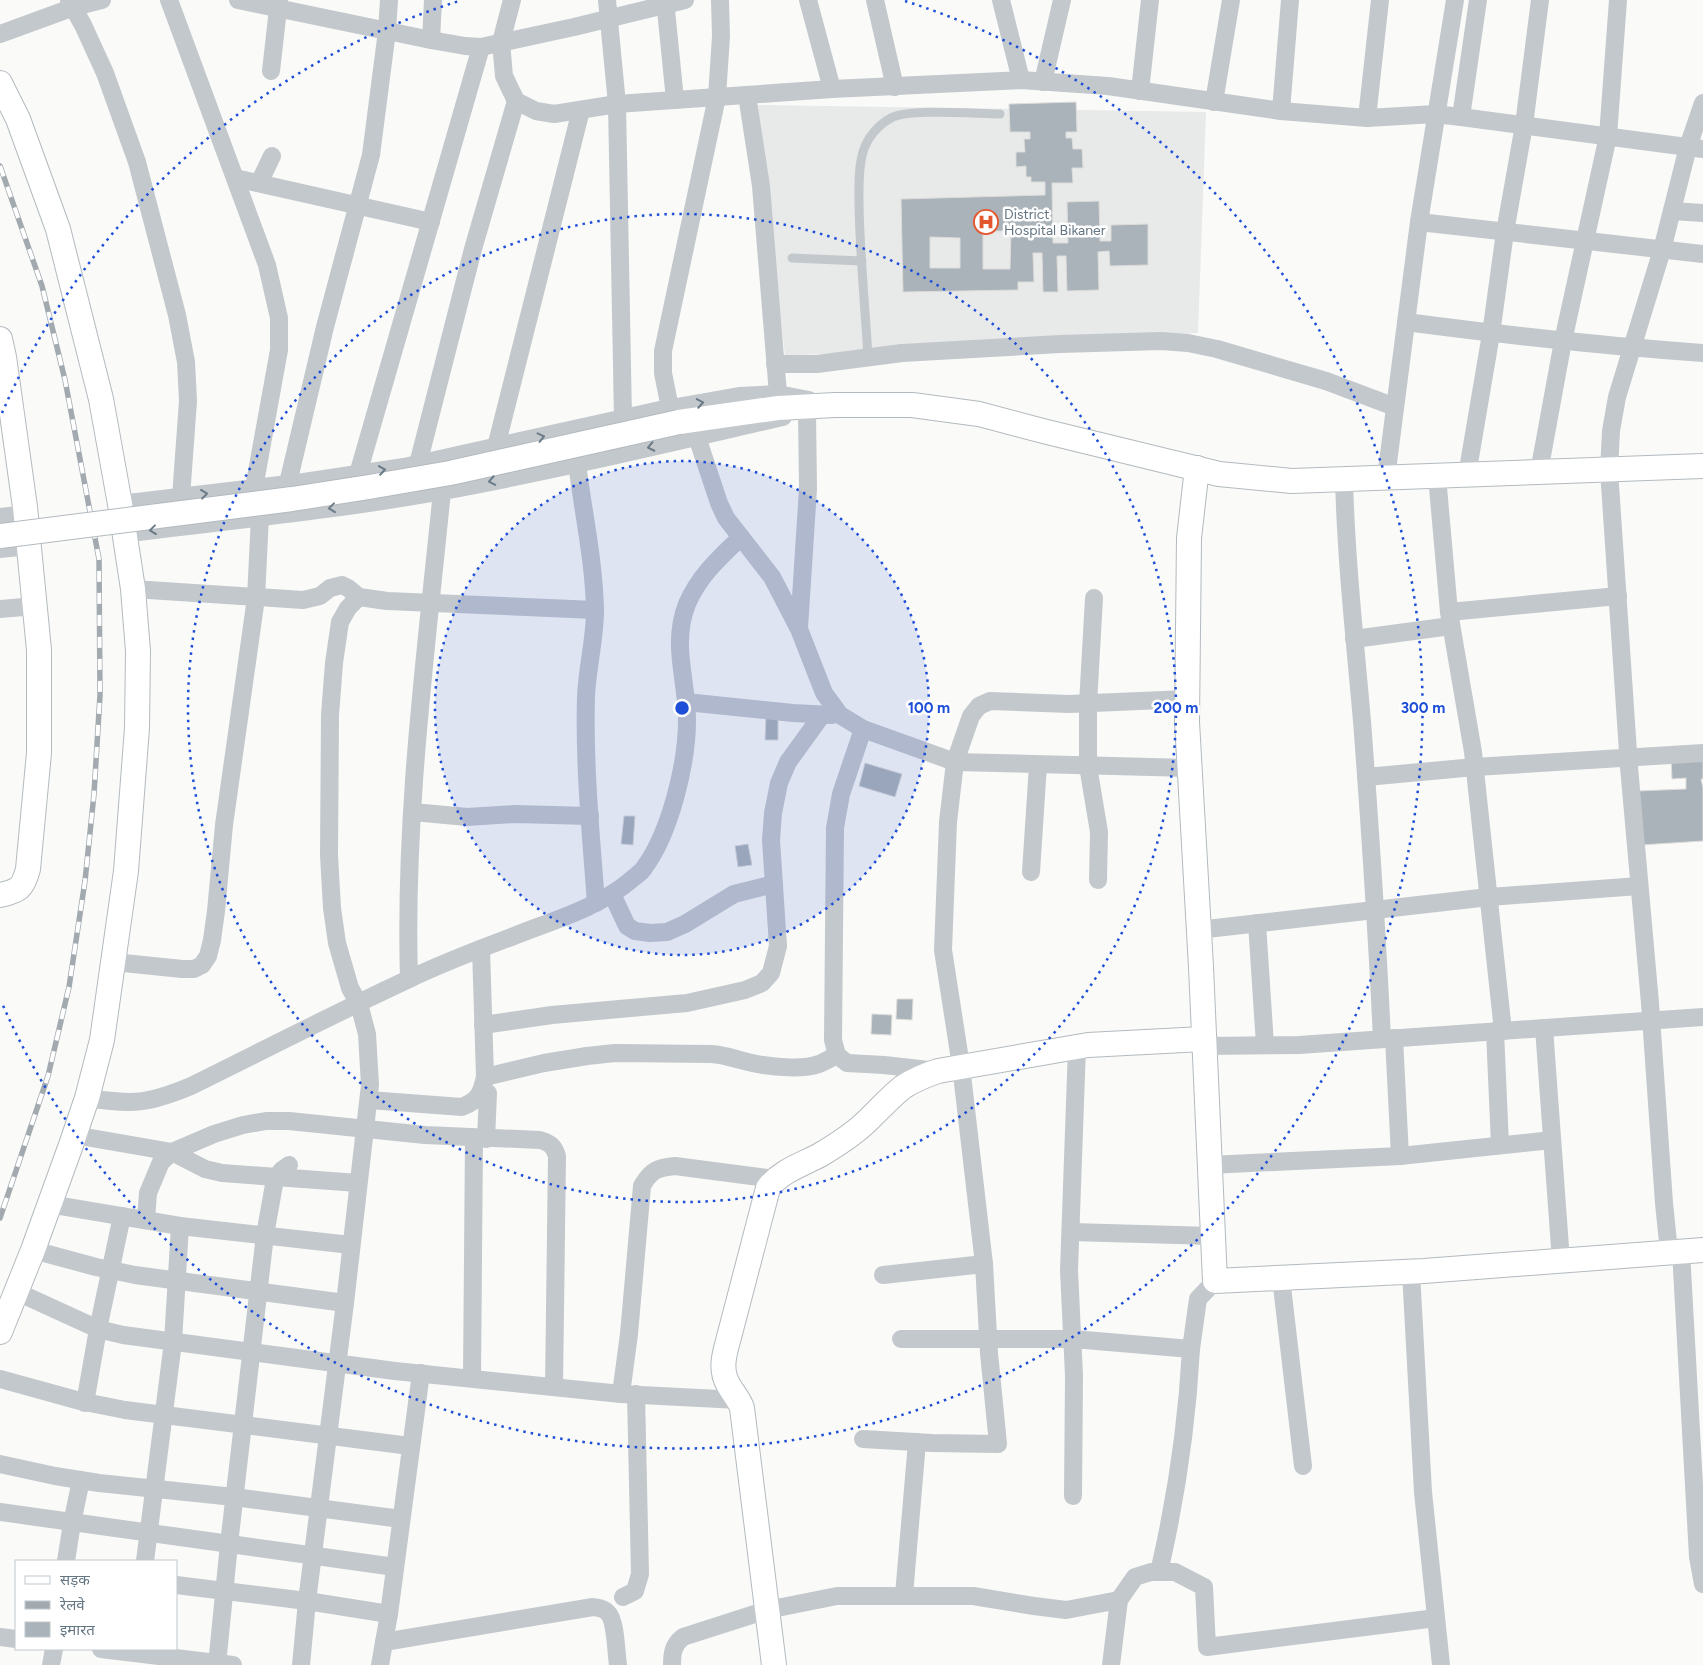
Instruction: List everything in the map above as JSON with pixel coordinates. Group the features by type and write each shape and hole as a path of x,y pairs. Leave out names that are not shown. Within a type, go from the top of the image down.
{"street":[{"path":"0,34 72,4 102,0"},
{"path":"169,0 267,265 279,318 279,350 254,488"},
{"path":"238,0 278,4 387,31 465,46 481,47 574,27 608,9 685,0"},
{"path":"288,483 325,326 371,155 387,31 389,0"},
{"path":"431,40 433,0"},
{"path":"512,0 501,42 504,76 516,101 536,111 554,114 617,104 832,89 1021,80 1108,86 1281,111 1367,118 1435,114 1696,148"},
{"path":"675,415 663,373 663,351 717,97 721,46 720,0"},
{"path":"808,0 832,89"},
{"path":"875,0 895,87"},
{"path":"1001,0 1021,80"},
{"path":"1043,82 1062,0"},
{"path":"1140,91 1150,0"},
{"path":"1214,102 1230,0"},
{"path":"1281,111 1290,0"},
{"path":"1367,118 1380,0"},
{"path":"1386,478 1418,222 1455,0"},
{"path":"1461,117 1478,0"},
{"path":"1467,475 1492,334 1505,232 1524,125 1540,0"},
{"path":"1540,472 1562,341 1608,136 1618,0"},
{"path":"666,2 675,100"},
{"path":"72,4 104,73 137,162 177,315 186,362 188,401 181,497"},
{"path":"271,71 278,4"},
{"path":"608,9 617,104 622,418"},
{"path":"358,474 481,47"},
{"path":"0,83 18,119 58,229 101,399 133,589 138,651 137,728 126,871 102,1040 87,1098 33,1250 0,1332"},
{"path":"747,95 761,186 778,394"},
{"path":"418,464 473,249 516,101"},
{"path":"1703,103 1696,148 1672,211 1617,397 1611,431 1610,470 1629,758 1664,1202 1684,1251 1697,1434 1698,1557 1703,1584"},
{"path":"496,447 581,110"},
{"path":"260,183 272,156"},
{"path":"235,178 431,222"},
{"path":"1672,211 1703,213"},
{"path":"1418,222 1703,254"},
{"path":"1406,322 1492,334 1703,353"},
{"path":"0,339 26,514 39,650 39,753 28,869 25,880 20,888 14,892 0,895"},
{"path":"775,364 838,363 902,353 1060,344 1161,341 1188,343 1217,349 1326,381 1395,407"},
{"path":"0,536 292,499 369,488 450,473 675,415 739,396 778,394 835,405"},
{"path":"120,504 254,488 418,464 622,418 835,405 912,405 979,414 1043,432 1219,474 1292,481 1703,466"},
{"path":"124,534 354,505 442,491 697,437 835,405"},
{"path":"799,629 808,489 807,412"},
{"path":"697,437 719,503 726,518 772,578 799,629 831,715"},
{"path":"577,463 595,610 586,697 586,752 596,903"},
{"path":"1159,1572 1169,1531 1189,1399 1191,1349 1198,1299 1215,1280 1187,698 1189,538 1197,468"},
{"path":"1437,476 1450,619 1475,767 1488,897 1499,1031 1500,1146"},
{"path":"1344,480 1346,543 1376,910 1400,1156"},
{"path":"410,979 408,936 416,744 442,491"},
{"path":"0,517 26,514"},
{"path":"114,962 182,970 194,969 202,964 208,956 216,911 224,825 256,598 260,516"},
{"path":"87,1098 117,1103 140,1103 163,1098 410,979 575,913 620,889 643,870 661,840 677,791 682,765 687,721 679,639 687,604 704,574 713,563 742,538"},
{"path":"0,550 29,546"},
{"path":"133,589 303,600 315,598 330,588 342,585 358,597 388,600 595,610"},
{"path":"1354,639 1450,619 1618,596"},
{"path":"301,1665 306,1601 320,1509 370,1086 368,1034 359,1004 350,988 337,943 332,908 329,855 330,715 334,663 340,622 348,608 358,597"},
{"path":"1094,598 1088,704 1088,766 1099,832 1098,880"},
{"path":"0,610 35,606"},
{"path":"863,1439 998,1444 988,1338 984,1264 961,1066 942,950 948,822 955,762 971,716 979,706 990,701 1088,704 1187,698"},
{"path":"686,702 831,715 863,729 955,762 1190,768"},
{"path":"484,1025 552,1015 688,1004 738,992 762,982 771,974 778,946 771,840 773,813 779,783 788,762 831,715"},
{"path":"863,729 841,794 835,828 832,1040 836,1055 847,1063 938,1071"},
{"path":"1366,777 1475,767 1703,753"},
{"path":"1031,872 1038,765"},
{"path":"413,812 467,817 515,814 590,816"},
{"path":"612,894 627,926 635,932 667,932 685,924 734,894 774,884"},
{"path":"1198,930 1488,897 1640,886"},
{"path":"1257,923 1265,1045"},
{"path":"472,1378 480,1138 486,1085 481,949"},
{"path":"774,1665 742,1408 723,1374 724,1356 768,1188 774,1179 844,1139 863,1125 904,1087 917,1079 938,1071 1088,1045 1204,1042 1265,1045 1703,1017"},
{"path":"1544,1028 1561,1260"},
{"path":"1073,1496 1074,1376 1069,1270 1077,1047"},
{"path":"369,1100 462,1107 474,1102 486,1085 544,1063 615,1054 711,1054 724,1055 755,1064 774,1066 819,1064 836,1055"},
{"path":"146,1220 148,1192 161,1162 172,1152 243,1124 289,1121 425,1135 540,1140 549,1143 554,1148 557,1156 554,1387"},
{"path":"74,1135 172,1152 205,1169 222,1173 358,1183"},
{"path":"1209,1165 1400,1156 1552,1140"},
{"path":"106,1650 134,1655 222,1664 224,1592 265,1235 276,1177 290,1164"},
{"path":"623,1597 635,1590 640,1574 628,1394 629,1334 642,1186 648,1174 660,1168 675,1166 774,1179"},
{"path":"49,1204 180,1226 351,1244"},
{"path":"85,1402 122,1216"},
{"path":"145,1560 172,1342 178,1281 180,1226"},
{"path":"1071,1232 1212,1236"},
{"path":"33,1250 111,1270 258,1292 345,1302"},
{"path":"1215,1280 1411,1272 1684,1251"},
{"path":"883,1275 984,1264"},
{"path":"1411,1272 1423,1492 1441,1665"},
{"path":"1281,1278 1303,1466"},
{"path":"15,1291 98,1329 123,1335 252,1353 421,1373 628,1394 739,1400"},
{"path":"901,1339 1073,1339 1191,1349"},
{"path":"380,1665 389,1614 421,1373"},
{"path":"0,1379 85,1402 164,1416 410,1446"},
{"path":"904,1595 917,1442"},
{"path":"0,1464 128,1487 234,1497 401,1519"},
{"path":"66,1560 81,1480"},
{"path":"0,1512 395,1567"},
{"path":"1111,1665 1119,1600 1135,1577 1152,1572 1175,1572 1204,1587 1207,1647 1436,1618"},
{"path":"178,1585 306,1601 389,1614"},
{"path":"672,1665 674,1647 676,1642 682,1637 767,1610 836,1596 973,1596 1066,1610 1119,1600"},
{"path":"384,1642 593,1607 604,1609 610,1614 618,1665"},
{"path":"0,1637 15,1639"},
{"path":"51,1665 54,1650"}],"lane":[{"path":"868,357 859,226 860,167 868,140 878,126 892,117 915,113 1000,114"},
{"path":"792,258 862,261"}],"shaded area":[{"name":"District Hospital Bikaner","path":"757,105 1206,112 1198,333 785,356"}],"building":[{"path":"1076,102 1077,132 1066,132 1066,138 1072,138 1073,149 1082,149 1083,168 1072,168 1073,183 1052,183 1053,243 1068,243 1067,202 1099,201 1100,241 1111,241 1111,225 1148,224 1148,265 1110,266 1109,251 1098,252 1099,290 1067,291 1066,256 1057,256 1058,292 1043,292 1042,253 1033,253 1034,282 1018,282 1018,290 903,292 901,199 1045,195 1045,182 1031,182 1031,177 1026,177 1026,166 1016,167 1016,152 1025,152 1024,139 1030,139 1030,132 1010,132 1009,104","holes":["983,231 1011,231 1010,269 983,269","930,237 960,238 960,268 930,268"]},
{"path":"766,716 778,716 778,740 765,740"},
{"path":"1703,755 1703,779 1701,779 1703,788 1703,841 1641,845 1638,791 1686,789 1686,778 1672,779 1671,757"},
{"path":"865,763 902,774 895,797 859,786"},
{"path":"624,816 635,816 633,845 621,844"},
{"path":"748,844 752,865 738,867 735,846"},
{"path":"897,999 913,999 912,1020 896,1019"},
{"path":"872,1014 892,1015 891,1035 871,1034"}],"railway":[{"path":"0,166 42,286 65,380 99,559 100,695 94,794 85,881 69,987 48,1076 0,1218"}],"place":[{"name":"District Hospital Bikaner","path":"986,222"}]}
